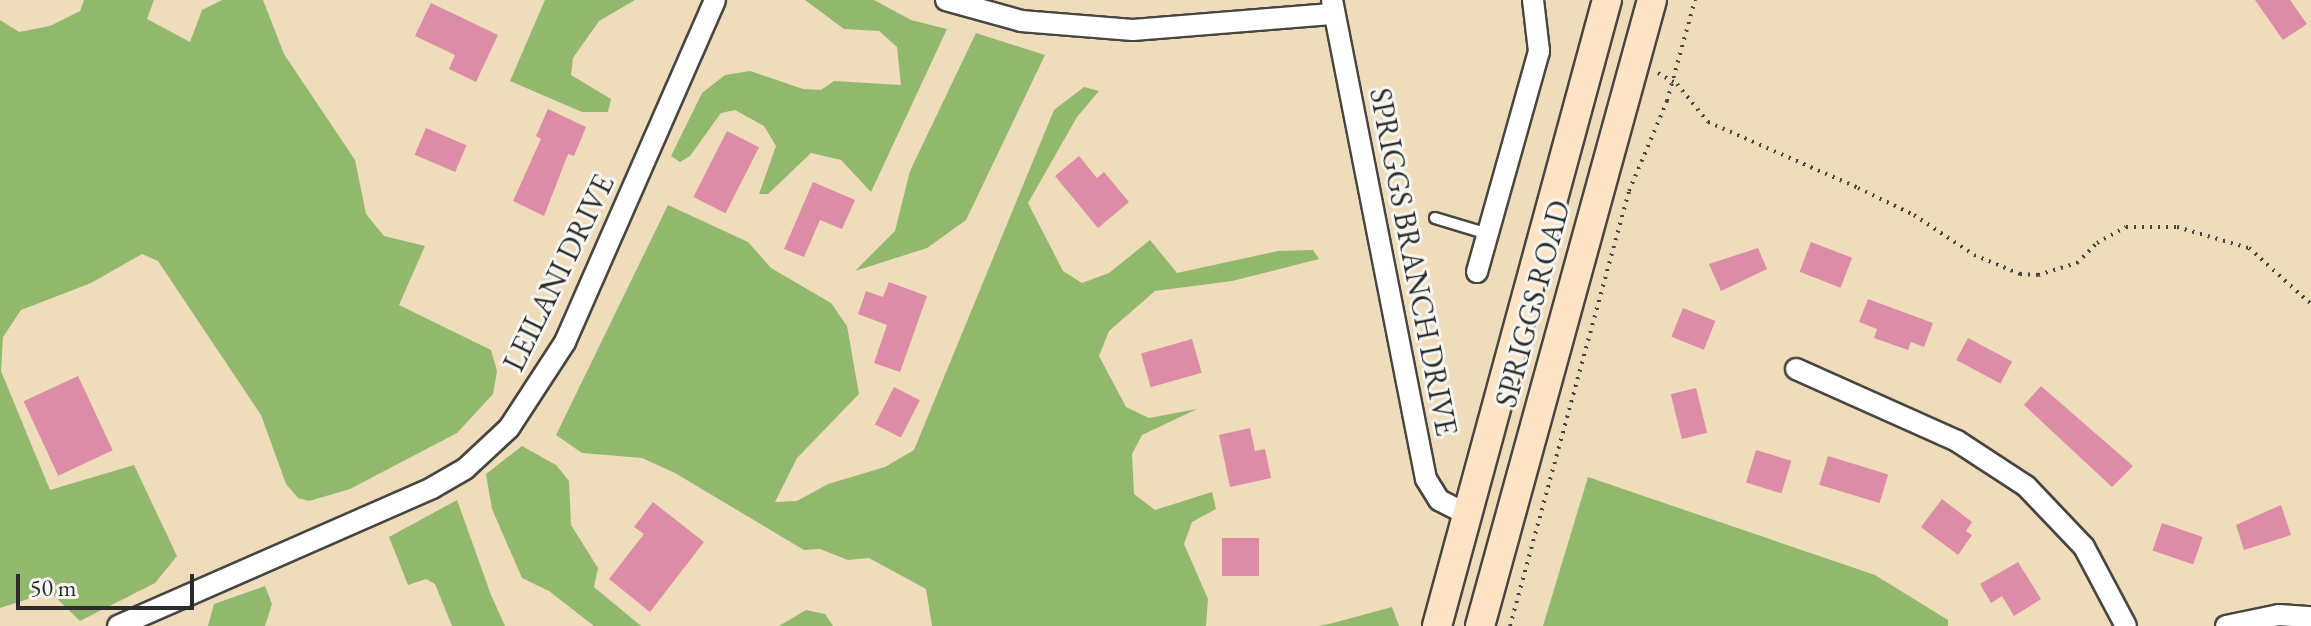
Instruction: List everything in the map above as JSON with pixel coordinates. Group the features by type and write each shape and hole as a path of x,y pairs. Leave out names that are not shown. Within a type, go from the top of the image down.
{"main road":[{"name":"SPRIGGS ROAD","path":"1437,626 1607,0"},
{"name":"SPRIGGS ROAD","path":"1480,626 1652,0"}],"street":[{"name":"LEILANI DRIVE","path":"118,626 432,488 465,469 509,428 565,342 715,0"},
{"path":"946,0 1021,21 1133,30 1333,7"},
{"path":"1477,272 1539,51 1533,0"},
{"name":"SPRIGGS BRANCH DRIVE","path":"1333,7 1431,490 1468,515"},
{"path":"1796,369 1957,441 2026,486 2084,547 2126,626"},
{"path":"2226,626 2279,615 2311,617"}],"lane":[{"path":"1435,218 1488,234"}],"path":[{"path":"1510,626 1629,191 1672,81 1695,0"},
{"path":"1636,60 1672,81 1690,105 1720,128 1914,215 1974,255 2020,274 2038,275 2077,263 2097,243 2126,227 2177,227 2249,248 2311,304"}],"green space":[{"path":"84,0 154,0 147,19 190,42 202,10 222,0 263,0 284,54 355,160 366,214 384,236 425,246 399,305 491,350 497,371 493,394 457,433 350,489 309,501 298,498 286,484 261,415 158,261 142,254 91,283 21,310 3,337 1,371 50,490 134,465 177,556 155,583 80,621 50,592 0,608 0,20 19,32 50,26 80,11"},
{"path":"545,0 635,0 599,21 573,58 571,75 611,99 608,112 582,112 510,81"},
{"path":"805,0 874,0 911,20 947,29 871,192 841,160 811,153 768,194 759,194 776,146 764,126 735,110 721,113 690,156 680,162 671,156 702,93 725,75 750,71 803,89 821,90 834,81 901,85 897,47 879,31 844,29"},
{"path":"976,33 1045,55 966,220 927,248 855,271 895,231 910,171"},
{"path":"1084,87 1099,91 1077,117 1028,203 1063,271 1082,283 1109,273 1150,240 1177,273 1278,251 1313,250 1319,259 1232,281 1155,291 1109,331 1099,356 1126,407 1149,418 1197,409 1142,435 1132,454 1134,494 1155,510 1212,492 1216,509 1192,522 1184,544 1208,599 1206,626 932,626 926,589 869,558 848,560 820,549 804,550 675,473 642,458 582,453 556,435 668,205 748,242 771,268 831,303 847,326 859,394 797,458 775,502 797,501 828,484 885,467 914,450 1054,110"},
{"path":"522,446 556,465 569,481 571,525 598,568 594,587 641,626 594,626 549,591 522,578 492,509 486,474"},
{"path":"1588,477 1875,575 1948,620 1948,626 1543,626"},
{"path":"457,500 505,626 452,626 435,584 426,579 408,585 389,537"},
{"path":"265,586 272,604 265,626 208,626 214,604"},
{"path":"1392,607 1399,626 1319,626 1333,623"},
{"path":"806,610 825,614 833,626 779,626"}],"building":[{"path":"2255,0 2290,0 2307,24 2283,40"},
{"path":"431,3 498,35 476,82 449,69 455,55 415,36"},
{"path":"548,109 586,127 574,156 568,154 544,216 513,201 541,139 536,136"},
{"path":"426,128 467,145 455,172 415,155"},
{"path":"727,131 759,147 725,213 693,197"},
{"path":"1079,156 1097,178 1104,172 1129,202 1098,228 1055,176"},
{"path":"813,182 855,200 842,229 820,220 804,257 784,249"},
{"path":"1811,242 1852,258 1841,288 1800,272"},
{"path":"1758,248 1767,269 1721,291 1709,264"},
{"path":"889,282 927,296 900,372 874,363 887,325 858,314 866,291 883,297"},
{"path":"1868,299 1933,323 1924,347 1911,342 1908,350 1874,338 1877,329 1859,322"},
{"path":"1683,308 1715,321 1704,350 1671,337"},
{"path":"1968,338 2012,361 2000,384 1956,360"},
{"path":"1192,339 1202,373 1151,387 1141,354"},
{"path":"78,376 113,450 58,476 24,401"},
{"path":"2041,386 2133,466 2112,487 2024,405"},
{"path":"894,387 920,400 901,438 875,424"},
{"path":"1696,388 1707,433 1682,439 1671,394"},
{"path":"1250,428 1255,451 1265,449 1271,478 1230,487 1219,435"},
{"path":"1756,450 1791,461 1781,493 1746,483"},
{"path":"1828,456 1888,474 1879,503 1819,485"},
{"path":"1942,499 1972,522 1966,531 1972,535 1958,555 1921,527"},
{"path":"653,502 704,542 650,612 609,579 644,534 634,527"},
{"path":"2281,505 2291,535 2244,550 2236,525"},
{"path":"2162,523 2203,537 2193,564 2153,550"},
{"path":"1222,538 1259,538 1259,576 1222,576"},
{"path":"2018,562 2041,599 2014,616 2002,596 1991,603 1980,584"}]}
